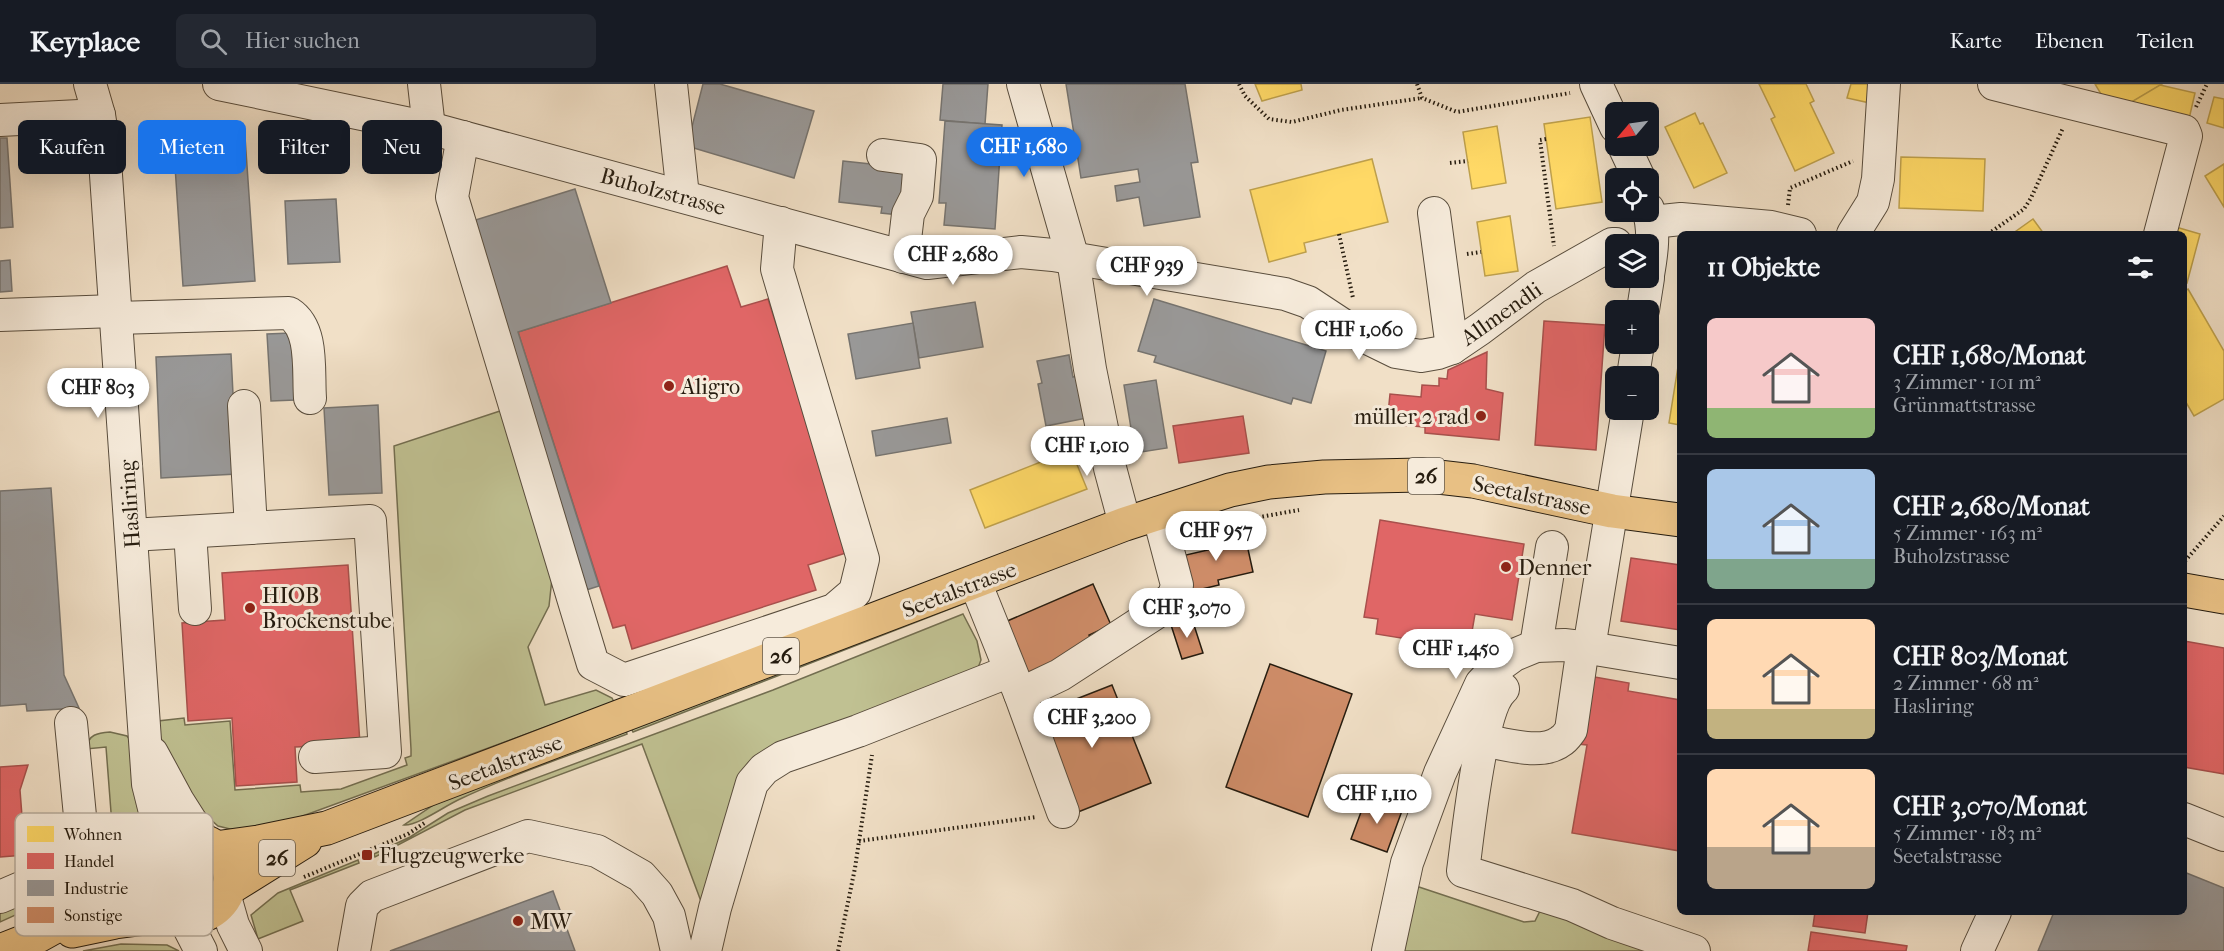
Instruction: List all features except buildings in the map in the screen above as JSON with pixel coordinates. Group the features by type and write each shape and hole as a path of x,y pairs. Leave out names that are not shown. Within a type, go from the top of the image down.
{"main road":[{"name":"Seetalstrasse","path":"213,845 260,842 327,828 1125,524 1230,490 1269,482 1324,477 1421,475 1473,482 1612,511 1677,519"},
{"path":"2187,591 2224,597"},
{"name":"Seetalstrasse","path":"226,893 327,828"},
{"path":"213,848 221,855 229,871 226,893 213,907"},
{"path":"0,951 38,936"}],"street":[{"name":"Hasliring","path":"92,84 104,146 148,784 155,813"},
{"name":"Buholzstrasse","path":"219,84 391,120"},
{"path":"424,84 428,120"},
{"path":"671,84 683,196"},
{"path":"1023,84 1073,259 1090,369 1110,468 1125,524"},
{"path":"1855,231 1873,202 1878,179 1884,84"},
{"path":"1994,84 2184,131 2186,133 2161,231"},
{"path":"1597,86 1605,103"},
{"path":"0,120 99,115"},
{"name":"Buholzstrasse","path":"442,131 927,263 1021,252 1073,259"},
{"path":"463,137 452,197 593,664 624,680 834,610 855,592 864,559 777,269 781,223"},
{"path":"883,155 920,160 916,196 908,214 903,257"},
{"path":"1434,213 1452,348"},
{"path":"1659,238 1681,219 1792,231"},
{"name":"Allmendli","path":"1073,259 1285,294 1308,302 1349,329 1396,352 1420,356 1452,348 1536,287 1605,248"},
{"path":"0,315 289,313 298,318 306,337 310,398"},
{"path":"244,406 250,528"},
{"path":"1612,511 1626,420"},
{"name":"Seetalstrasse","path":"1482,740 1533,748 1550,747 1562,741 1571,730 1612,511"},
{"path":"705,951 715,908 752,783 764,769 783,758 877,724 1015,682 1060,675 1154,614 1174,596 1177,585 1158,513"},
{"path":"131,535 370,521 385,752 315,757"},
{"path":"189,532 195,609"},
{"path":"1536,646 1552,547"},
{"path":"975,582 1063,812"},
{"path":"1388,951 1407,863 1432,796 1481,684 1496,668 1514,655 1536,646 1564,645 1584,654 1677,663"},
{"path":"1584,654 1560,664 1539,667 1516,678 1499,692 1490,712 1482,740 1463,871 1572,904 1612,923 1694,951"},
{"path":"71,723 79,813"},
{"name":"Hasliring","path":"147,745 185,813"},
{"path":"2187,820 2224,835"},
{"path":"354,951 362,906 372,896 528,836 597,851 640,876 657,894 669,916 677,951"},
{"path":"0,897 15,891"},
{"path":"226,893 234,925 246,951"},
{"path":"1977,951 1994,915"},
{"path":"192,936 201,951"}],"path":[{"path":"1239,84 1245,96 1269,119 1292,122 1341,110 1422,98 1457,112 1597,86"},
{"path":"1417,84 1422,98"},
{"path":"1992,231 2024,209 2074,105"},
{"path":"1546,139 1540,140 1555,255 1566,270"},
{"path":"1792,231 1790,188 1853,161 1855,152"},
{"path":"1450,164 1468,161"},
{"path":"1543,162 1549,162"},
{"path":"1546,189 1553,188"},
{"path":"1339,234 1354,307 1349,329"},
{"path":"1464,254 1481,252"},
{"path":"1225,523 1303,509"},
{"path":"2187,559 2224,516"},
{"path":"838,951 859,841 877,724"},
{"path":"859,841 995,824 1063,812"},
{"path":"300,879 408,834 428,821"}],"green space":[{"path":"503,410 553,569 549,606 528,647 545,705 596,690 612,698 614,702 300,817 246,830 218,826 213,822 213,813 205,813 198,805 162,747 158,721 184,718 185,725 230,721 235,790 300,785 301,792 341,789 407,765 405,758 411,756 411,749 394,446"},
{"path":"963,600 973,600 633,732 631,728"},
{"path":"963,614 977,641 981,660 976,673 770,758 705,912 642,744 465,810 375,857 374,854 410,837 448,813 488,796 773,690"},
{"path":"626,730 627,734 500,782 458,800 423,819 404,825 435,804"},
{"path":"110,732 127,736 133,744 144,813 111,813 106,747 86,749 91,737"},
{"path":"358,860 359,863 290,890 303,921 258,939 251,915 278,893"},
{"path":"1413,885 1524,922 1535,921 1544,903 1679,951 1396,951"},
{"path":"15,896 15,915 0,922 0,904"},
{"path":"121,944 167,945 179,951 83,951"}],"place":[{"name":"Aligro","path":"669,386"},
{"name":"müller 2 rad","path":"1481,416"},
{"name":"Denner","path":"1506,567"},
{"name":"HIOB Brockenstube","path":"250,608"},
{"name":"Flugzeugwerke","path":"367,855"},
{"name":"MW","path":"518,921"}]}
